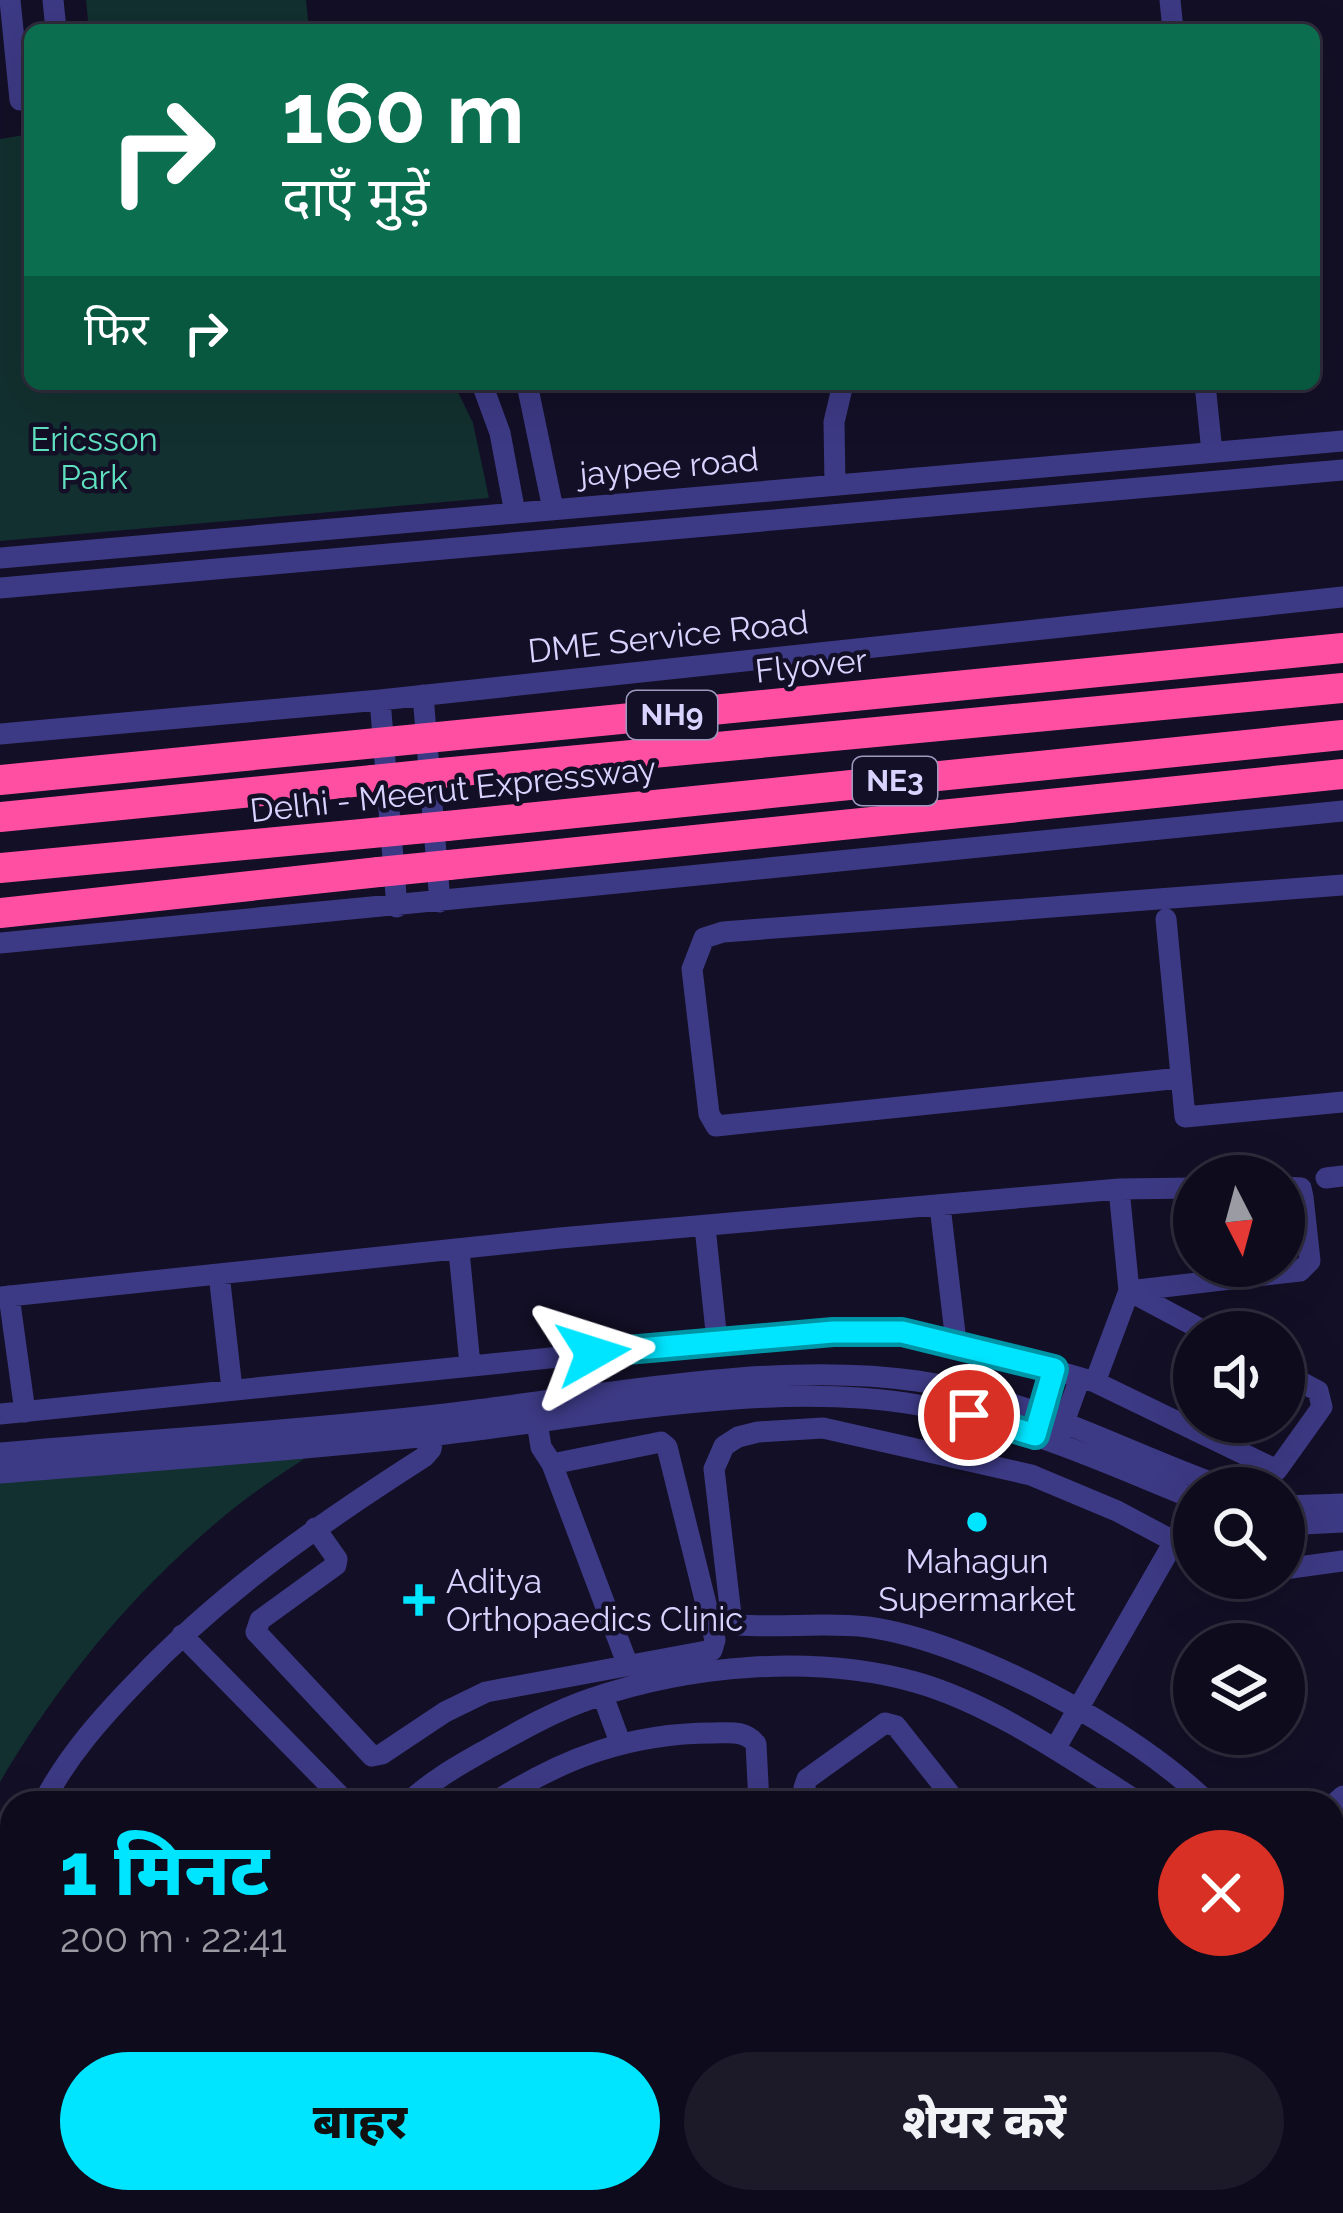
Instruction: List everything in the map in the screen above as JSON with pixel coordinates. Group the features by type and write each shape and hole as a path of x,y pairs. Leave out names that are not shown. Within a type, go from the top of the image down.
{"highway":[{"name":"Flyover","path":"0,779 1343,648"},
{"name":"Delhi - Meerut Expressway","path":"0,818 1343,688"},
{"name":"Delhi - Meerut Expressway","path":"0,868 1343,735"},
{"path":"0,913 1343,774"}],"street":[{"path":"10,0 16,102"},
{"path":"484,390 500,434 514,513"},
{"path":"528,390 554,509"},
{"path":"835,485 834,422 842,390"},
{"path":"1206,390 1212,452"},
{"name":"jaypee road","path":"0,558 1343,441"},
{"path":"1076,464 1078,493"},
{"path":"0,588 1343,470"},
{"path":"64,552 69,582"},
{"name":"DME Service Road","path":"0,734 380,700 1343,597"},
{"path":"422,695 440,902"},
{"path":"380,700 397,907"},
{"path":"0,944 397,907 779,863 1343,811"},
{"path":"1181,1078 716,1126 709,1114 692,970 704,938 723,932 1343,885"},
{"path":"1166,919 1185,1117 1343,1102"},
{"path":"25,1412 5,1297 705,1227 1118,1189 1173,1188"},
{"path":"1049,1429 1088,1380 1129,1291 1118,1189"},
{"path":"940,1206 956,1342"},
{"path":"1305,1215 1310,1261 1305,1266"},
{"path":"705,1227 717,1341"},
{"path":"459,1251 470,1365"},
{"path":"219,1274 232,1389"},
{"path":"1129,1291 1173,1286"},
{"path":"1129,1291 1173,1314"},
{"path":"0,1414 717,1341 902,1332 956,1342 1088,1380 1173,1420"},
{"path":"1049,1429 1054,1369"},
{"path":"436,1425 742,1379 837,1377 938,1384 1173,1480"},
{"path":"1305,1384 1318,1391 1322,1407 1305,1431"},
{"path":"0,1453 124,1452 436,1425 537,1422 749,1399 857,1398 1049,1429"},
{"path":"537,1422 542,1447 627,1663"},
{"path":"51,1791 90,1733 182,1635 269,1561 424,1457 436,1425"},
{"path":"1173,1541 1030,1475 823,1428 738,1437 716,1458 714,1469 731,1615 739,1625 845,1625 902,1634 968,1655 1078,1710 1157,1758 1194,1791"},
{"path":"315,1528 336,1564 260,1620 256,1632 372,1756 486,1692 715,1646 672,1455 661,1442 552,1463"},
{"path":"1220,1443 1277,1470 1296,1443"},
{"path":"0,1473 124,1452"},
{"path":"1305,1506 1343,1504"},
{"path":"1305,1524 1343,1522"},
{"path":"1305,1566 1343,1561"},
{"path":"1055,1749 1173,1565"},
{"path":"182,1635 335,1791"},
{"path":"425,1791 541,1719 603,1696 692,1674 815,1668 878,1675 949,1694 1055,1749 1104,1791"},
{"path":"603,1696 620,1742"},
{"path":"806,1791 807,1779 885,1724 896,1726 947,1791"},
{"path":"513,1791 550,1769 620,1742 672,1733 746,1734 756,1744 758,1791"}],"green space":[{"path":"86,0 306,0 308,24 88,24"},
{"name":"Ericsson Park","path":"24,135 24,390 457,390 473,423 489,498 0,541 0,139"},
{"path":"329,1442 238,1505 137,1598 77,1668 0,1782 0,1483"}],"place":[{"name":"Mahagun Supermarket","path":"977,1522"},
{"name":"Aditya Orthopaedics Clinic","path":"419,1600"}],"route":[{"path":"593,1353 833,1332 902,1332 1054,1369 1035,1435 969,1415"}]}
